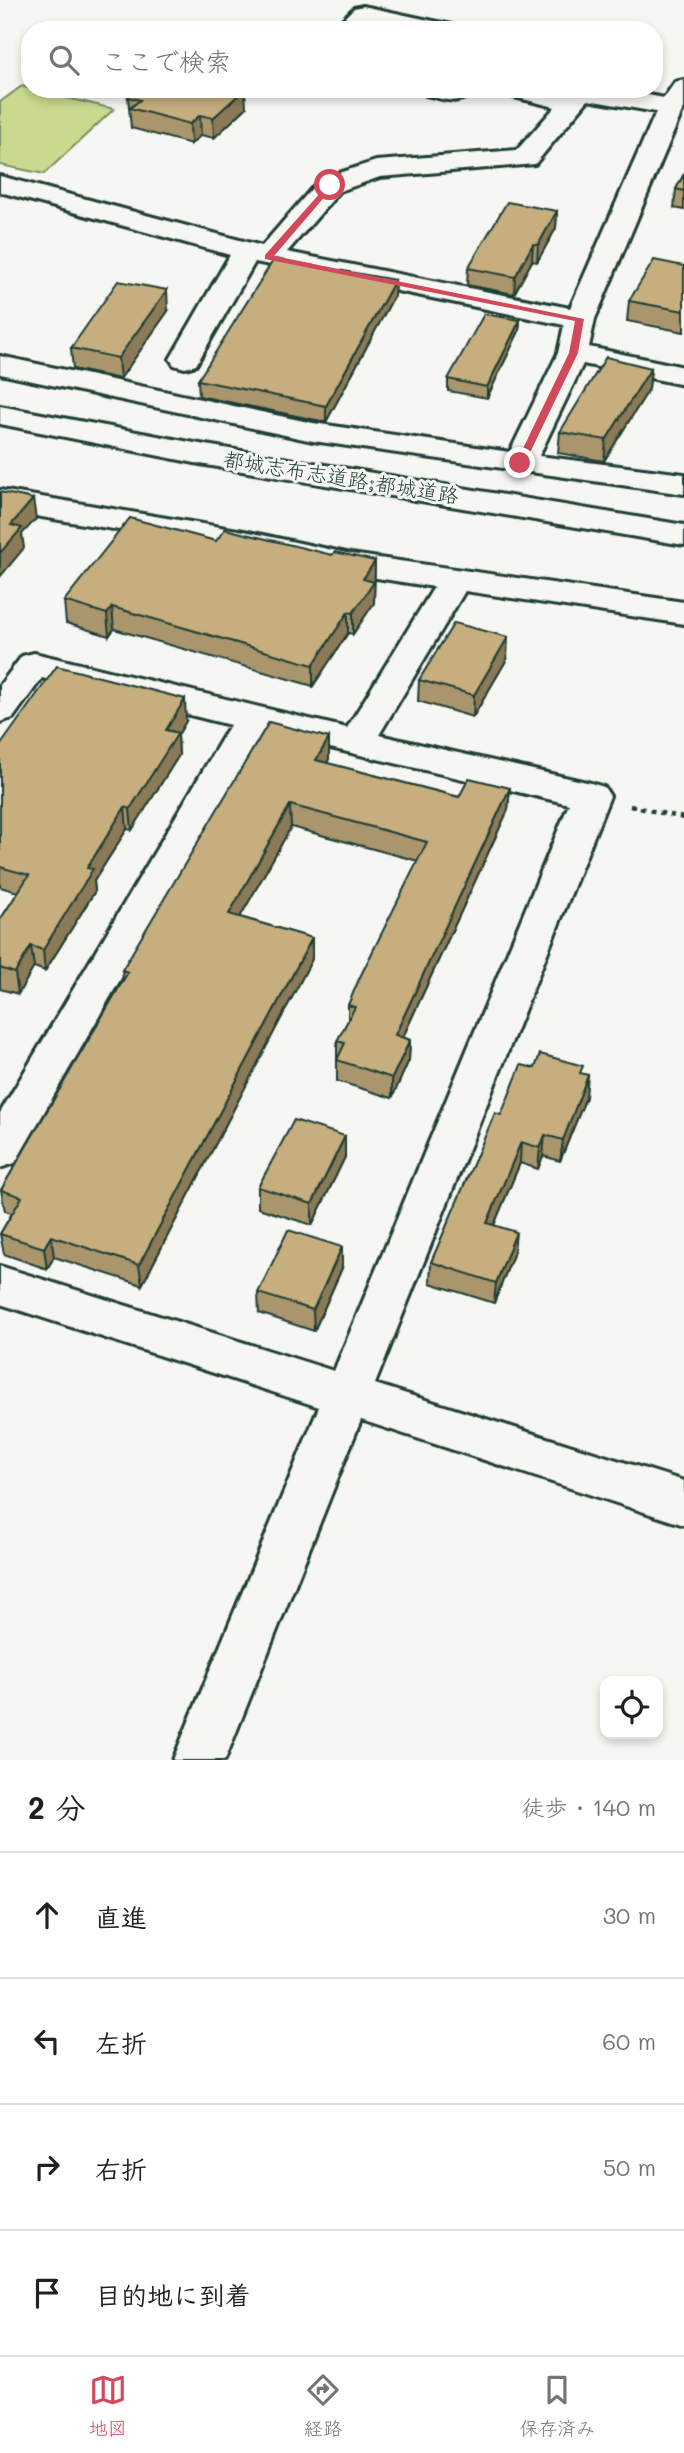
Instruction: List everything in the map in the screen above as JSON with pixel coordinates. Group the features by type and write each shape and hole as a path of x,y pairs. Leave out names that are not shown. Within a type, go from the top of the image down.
{"main road":[{"path":"354,21 363,13 401,21"},
{"path":"552,98 572,103"},
{"path":"185,359 258,254 330,185 376,169 525,158 576,98"},
{"path":"520,463 573,353 580,319 677,98"},
{"path":"3,187 258,254 580,319"},
{"path":"573,353 684,376"},
{"path":"0,365 313,432 684,484"},
{"name":"都城志布志道路;都城道路","path":"0,415 200,454 684,535"},
{"path":"0,500 244,541 351,564 684,613"},
{"path":"356,743 455,580"},
{"path":"0,710 34,664 356,743 592,796 199,1760"},
{"path":"0,1151 252,718"},
{"path":"0,1284 684,1503"}],"path":[{"path":"592,796 684,818"}],"green space":[{"path":"21,87 21,98 68,98 114,109 44,174 0,165 0,102"}],"building":[{"path":"132,98 235,98 213,118 200,115 190,124 130,108 140,100"},
{"path":"684,174 684,191 676,189"},
{"path":"507,202 557,211 538,245 533,244 515,277 468,268"},
{"path":"274,259 395,280 326,406 198,380"},
{"path":"654,260 684,266 684,311 629,301"},
{"path":"118,281 167,290 118,358 71,348"},
{"path":"484,314 520,320 487,387 448,379"},
{"path":"606,357 651,368 606,440 560,432"},
{"path":"0,492 33,499 11,525 22,528 0,553"},
{"path":"130,518 216,541 225,529 332,555 335,552 375,561 363,579 374,582 353,613 348,612 313,665 112,607 107,614 64,601"},
{"path":"454,623 508,637 474,695 419,680"},
{"path":"57,666 185,699 166,730 178,733 130,809 125,807 87,868 93,869 43,950 31,946 15,973 0,968 0,920 29,875 0,867 0,746"},
{"path":"269,722 329,738 316,760 459,797 469,778 510,788 395,1035 410,1040 392,1078 337,1060 345,1043 337,1041 355,1007 348,1005 359,979 427,842 290,805 229,914 312,938 139,1265 51,1236 44,1248 0,1234 22,1197 1,1190 128,972 122,970"},
{"path":"540,1054 583,1066 580,1073 588,1075 563,1140 545,1135 540,1148 521,1142 487,1223 516,1232 496,1283 431,1262 495,1113 501,1115 521,1065 535,1068"},
{"path":"294,1120 345,1136 312,1204 258,1187"},
{"path":"288,1230 342,1247 313,1310 258,1293"}],"route":[{"path":"330,185 268,257 580,319 573,353 520,463"}]}
